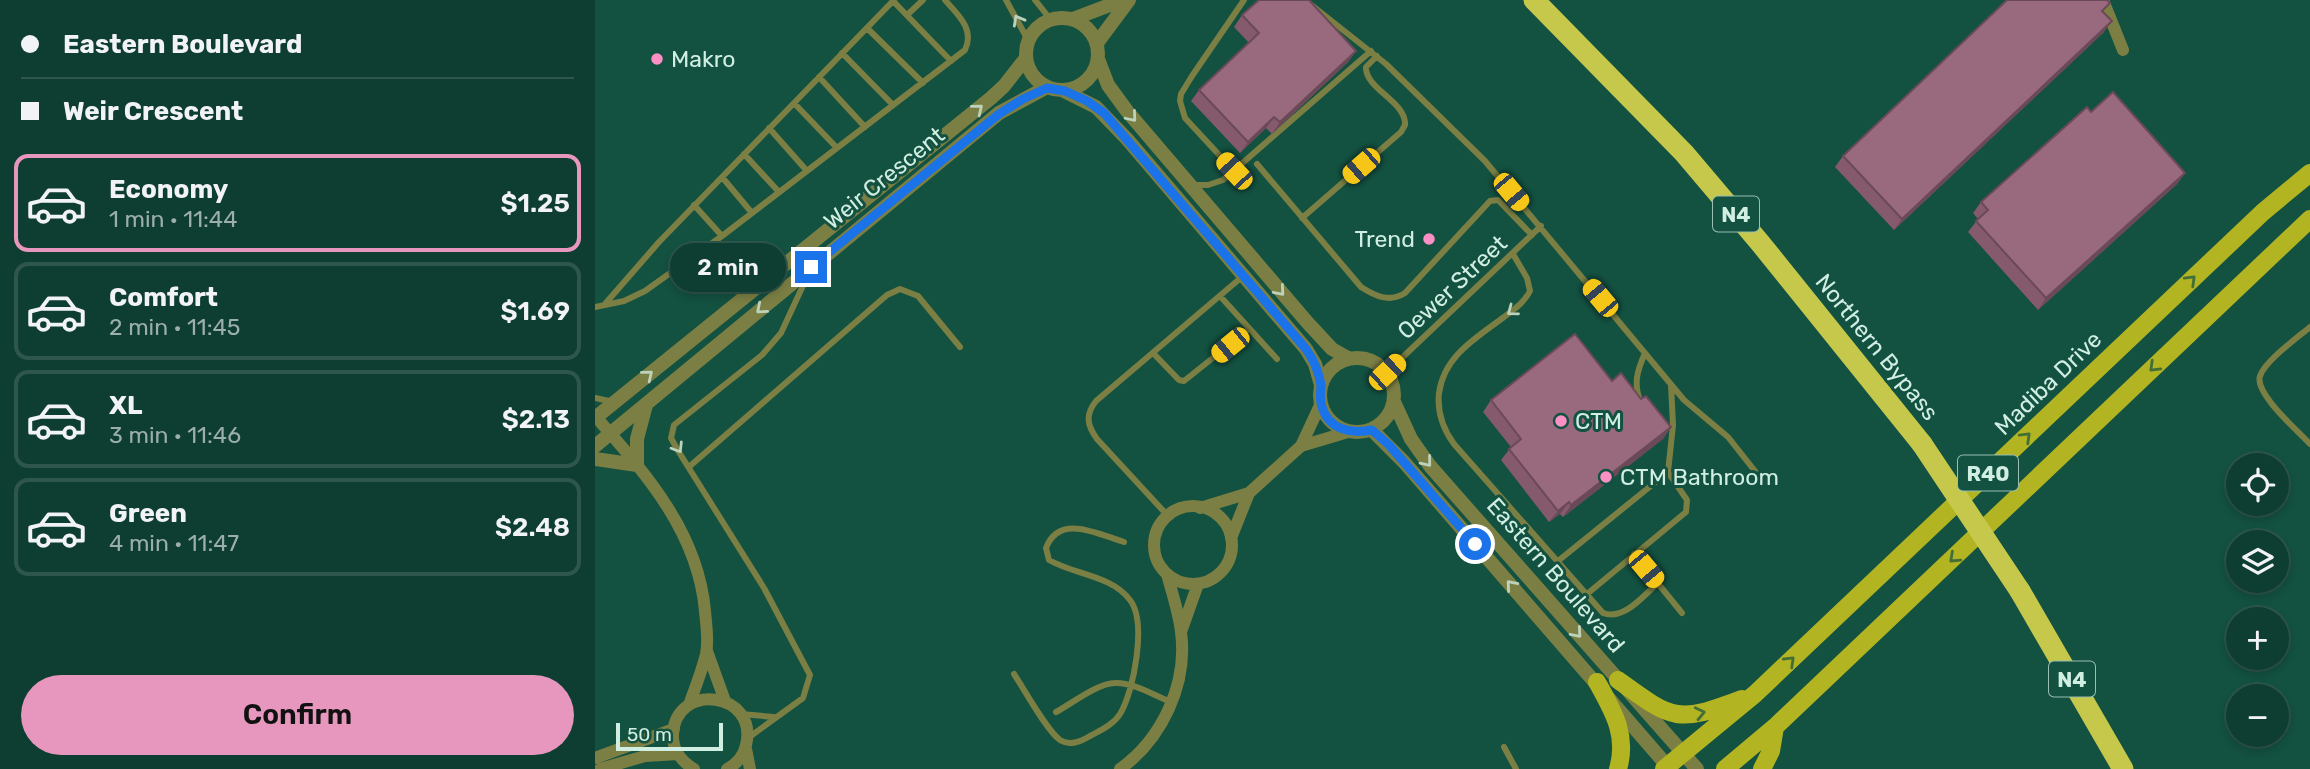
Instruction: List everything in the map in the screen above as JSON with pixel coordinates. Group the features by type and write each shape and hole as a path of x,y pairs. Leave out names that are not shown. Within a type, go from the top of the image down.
{"highway":[{"name":"Northern Bypass","path":"1534,0 1684,153 1922,444 2020,591 2123,769"}],"main road":[{"name":"Madiba Drive","path":"1667,768 1755,694 2263,212 2310,173"},
{"name":"R40","path":"1725,769 1775,727 2310,219"},
{"path":"1618,680 1661,710 1681,716 1706,712 1755,694"},
{"path":"1597,682 1617,720 1622,738 1618,769"},
{"path":"1762,769 1771,751 1775,727"}],"street":[{"path":"1123,0 1073,19 1051,20 1042,24 1028,40 1026,58 1029,70 1036,80 1047,88 1065,91 1104,113 1306,349 1315,364 1321,385 1321,403 1328,419 1348,432"},
{"path":"1097,43 1129,0"},
{"path":"2103,0 2123,50"},
{"path":"1073,19 1091,33 1097,43 1098,59 1115,97 1307,322 1332,349 1348,358 1370,359 1387,372"},
{"path":"725,701 707,650 703,592 688,541 674,514 596,417 991,98 1026,58"},
{"path":"1065,91 1074,89 1090,78 1098,59"},
{"name":"Weir Crescent","path":"595,446 999,114 1047,88"},
{"path":"1321,385 1331,368 1348,358"},
{"name":"Eastern Boulevard","path":"1387,372 1395,391 1394,402 1411,439 1424,458 1697,769"},
{"path":"1301,446 1348,432 1372,430 1382,424 1390,414 1394,402"},
{"path":"1231,538 1249,494 1301,446 1321,403"},
{"path":"636,465 639,432 647,404"},
{"name":"Eastern Boulevard","path":"1372,430 1404,462 1597,682 1667,768"},
{"path":"595,459 636,465"},
{"path":"1120,769 1151,740 1175,693 1181,659 1181,633 1167,575 1157,560 1155,534 1161,522 1182,508 1201,508 1249,494"},
{"path":"1167,575 1186,584 1198,584 1220,573 1228,563 1231,538 1227,526 1219,516 1201,508"},
{"path":"1181,633 1198,584"},
{"path":"694,769 678,754 673,737 677,720 689,705 707,650"},
{"path":"689,705 700,699 713,698 725,701 741,714 747,726 750,769"},
{"path":"595,758 674,729"},
{"path":"727,769 740,759 747,743"},
{"path":"600,769 645,756 678,754"}],"lane":[{"path":"907,15 923,0"},
{"path":"595,307 624,301 645,291 722,236 965,50 968,31 964,21 945,0"},
{"path":"1006,0 1028,40"},
{"path":"1035,0 1051,20"},
{"path":"1234,171 1185,118 1180,101 1181,94 1192,76 1244,0"},
{"path":"1305,0 1374,53 1485,161 1671,384 1699,415 1728,437 1762,480"},
{"path":"605,304 694,205 894,1 951,61"},
{"path":"867,28 923,82"},
{"path":"842,53 893,105"},
{"path":"1188,183 1208,185 1223,180 1374,53"},
{"path":"1302,218 1401,132 1405,125 1406,119 1402,113 1367,76 1366,67 1374,53"},
{"path":"819,77 865,127"},
{"path":"794,103 837,148"},
{"path":"769,128 807,171"},
{"path":"744,154 779,192"},
{"path":"1257,164 1360,287 1374,296 1393,298 1405,293 1483,205 1490,201 1497,200 1532,235"},
{"path":"722,177 752,213"},
{"path":"694,205 722,236"},
{"name":"Oewer Street","path":"1387,372 1541,226"},
{"path":"1513,254 1530,291 1526,299 1463,348 1450,363 1440,387 1438,407 1445,430 1454,444 1603,613 1615,615 1623,612 1658,583"},
{"path":"747,743 774,717 803,698 810,675 764,588 671,438 674,425 762,355 781,333 811,267"},
{"path":"1168,516 1097,439 1087,419 1094,404 1243,276"},
{"path":"690,466 887,295 900,289 918,296 960,347"},
{"path":"1220,296 1277,359"},
{"path":"2310,327 2266,367 2259,378 2260,387 2274,407 2310,444"},
{"path":"1153,352 1179,380 1184,381 1249,329"},
{"path":"1645,353 1636,383 1639,398 1647,414"},
{"path":"1558,561 1668,472 1672,448 1671,384"},
{"path":"595,398 614,402"},
{"path":"1665,439 1672,448"},
{"path":"1587,594 1688,508 1685,495 1668,472"},
{"path":"1014,674 1053,734 1069,743 1080,741 1109,725 1121,711 1132,686 1139,628 1132,603 1111,584 1049,560 1046,548 1057,531 1068,527 1124,542"},
{"path":"1634,554 1682,613"},
{"path":"1056,712 1104,685 1116,683 1132,686 1171,702"},
{"path":"741,714 774,717"},
{"path":"1504,747 1516,769"}],"building":[{"path":"1259,0 1309,0 1356,51 1280,122 1274,117 1248,142 1199,90 1259,33 1242,15"},
{"path":"2007,0 2107,0 2110,3 2102,11 2112,21 1902,219 1843,156"},
{"path":"2113,92 2185,173 2046,298 1976,221 1988,210 1981,202 2087,107 2091,112"},
{"path":"1575,334 1612,381 1621,373 1641,399 1646,396 1671,427 1571,505 1569,502 1558,511 1509,449 1521,439 1491,400"}],"place":[{"name":"Makro","path":"657,59"},
{"name":"Trend","path":"1429,239"},
{"name":"CTM","path":"1561,421"},
{"name":"CTM Bathroom","path":"1606,477"}],"route":[{"path":"811,267 1006,108 1047,88 1065,91 1104,113 1306,349 1315,364 1321,385 1319,397 1328,419 1348,432 1372,430 1389,445 1475,544"}]}
